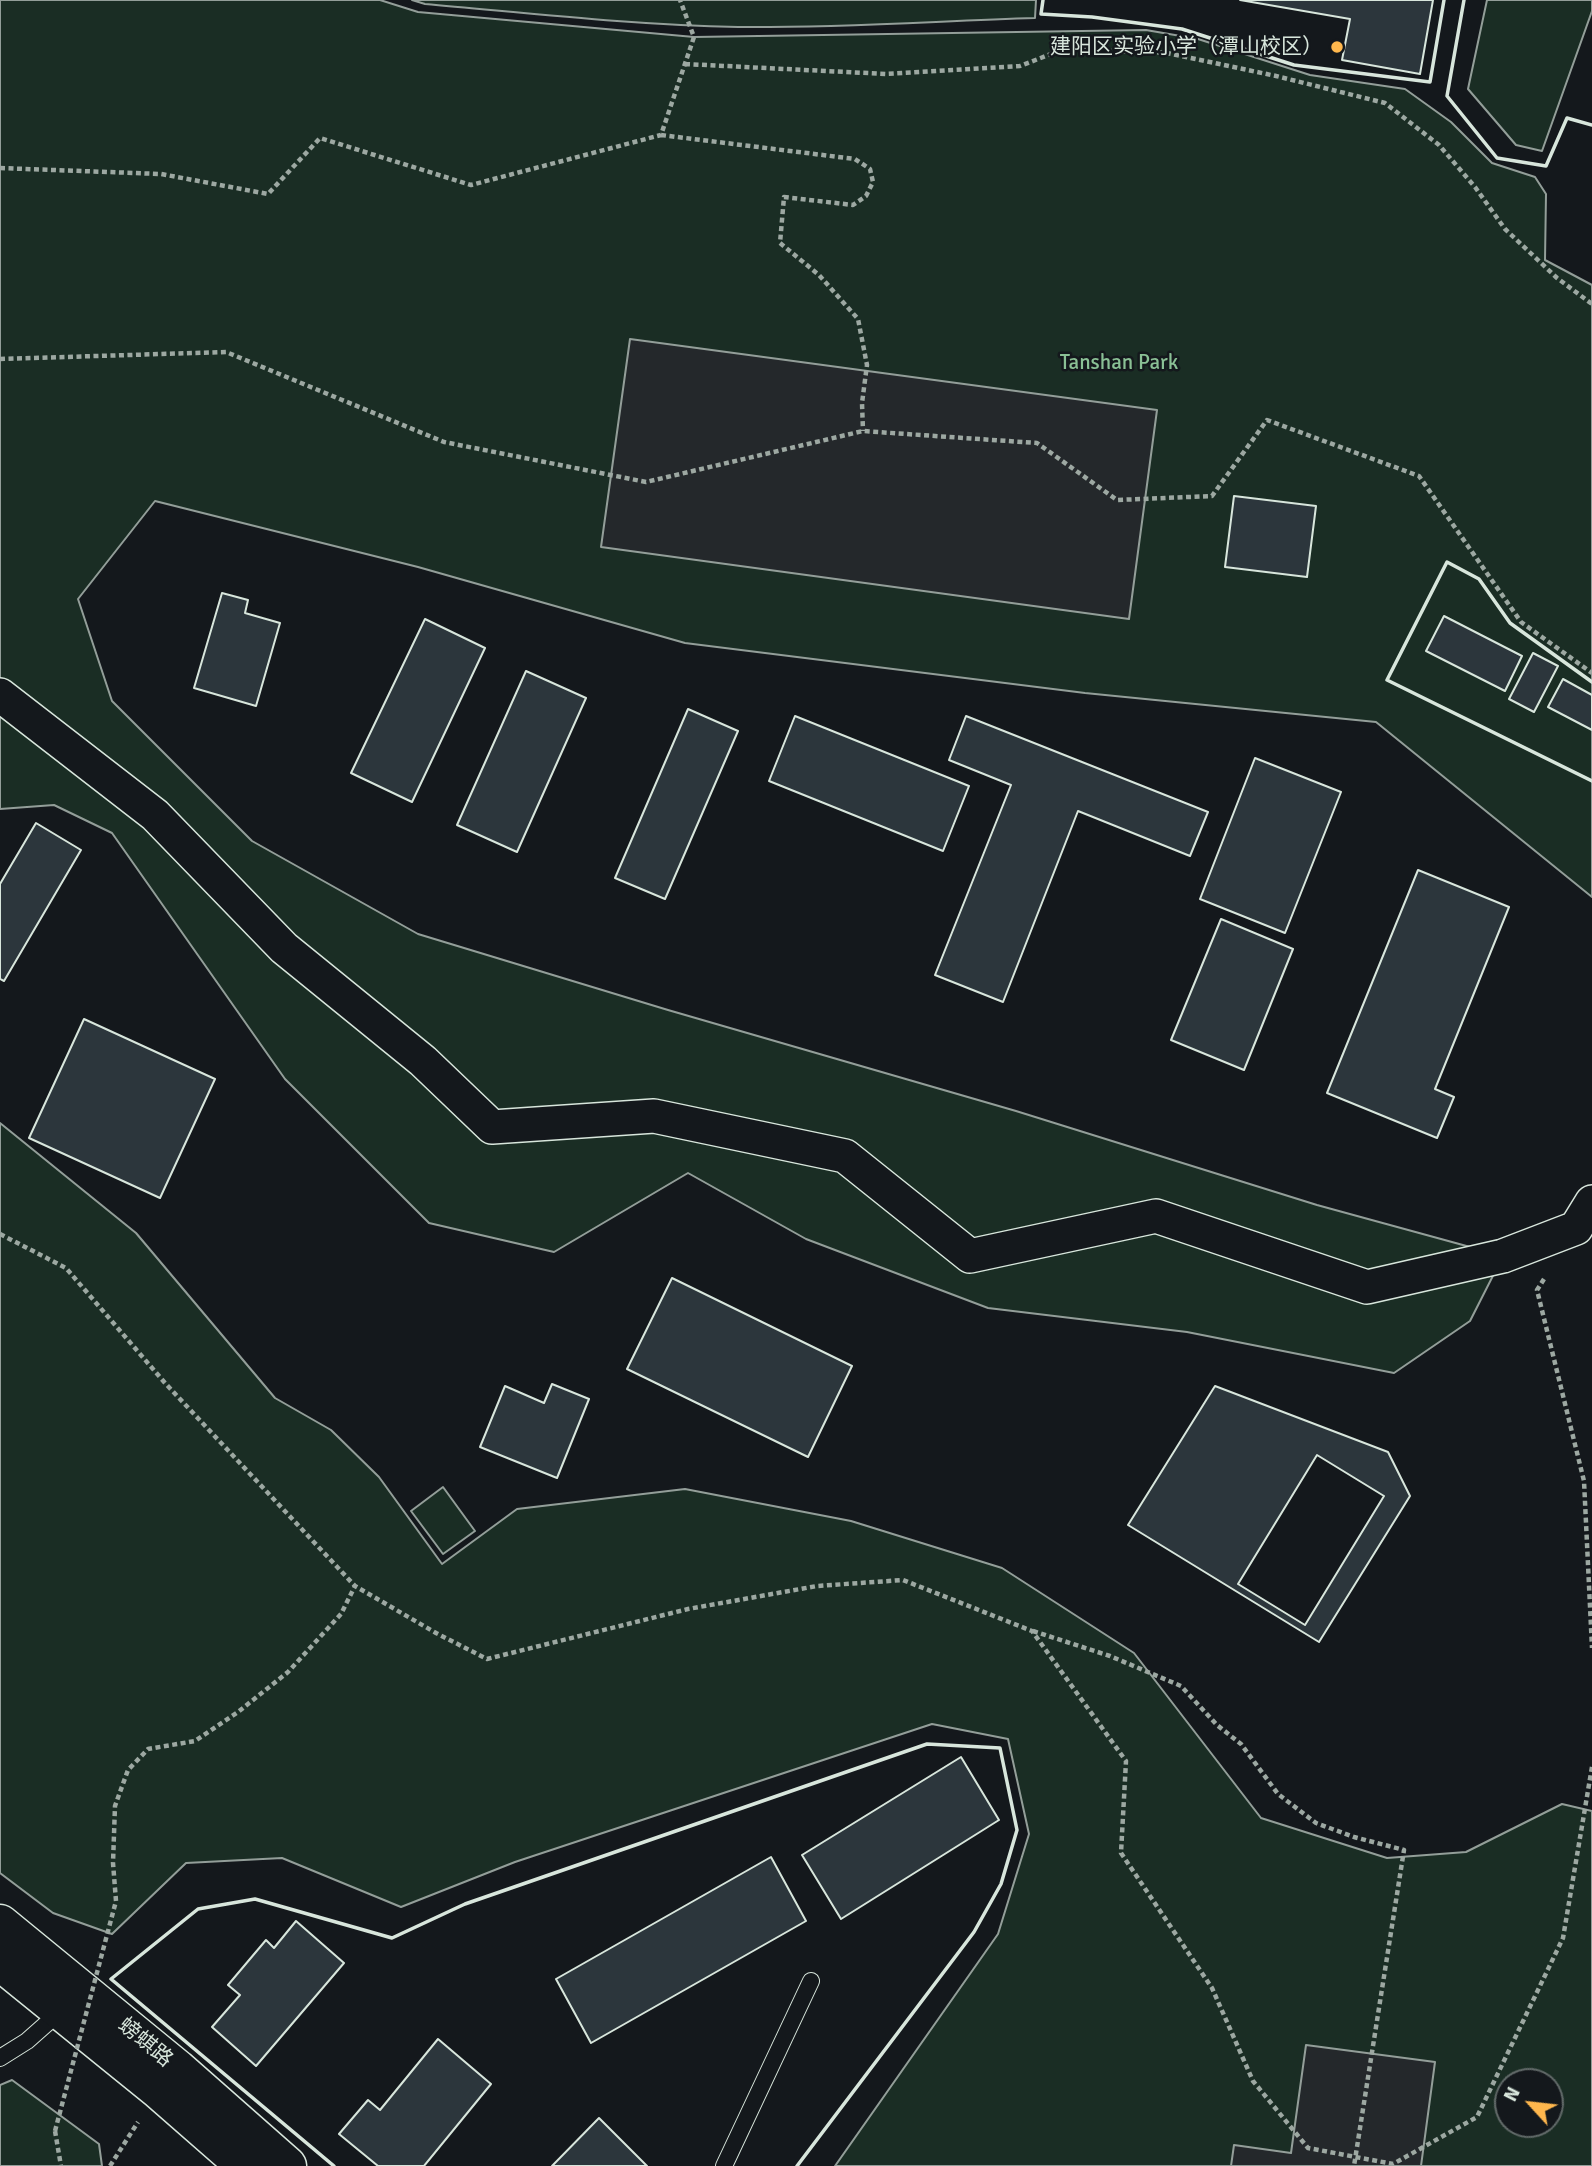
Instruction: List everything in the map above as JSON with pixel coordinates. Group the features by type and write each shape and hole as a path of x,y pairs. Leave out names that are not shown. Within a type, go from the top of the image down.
{"main road":[{"name":"螃蜞路","path":"0,1924 177,2069 287,2166"},
{"path":"0,1961 158,2089 246,2166"}],"street":[{"path":"0,695 155,815 284,948 423,1060 492,1127 654,1116 845,1156 970,1256 1156,1216 1367,1287 1503,1256 1584,1215"}],"lane":[{"path":"724,2166 811,1981"},
{"path":"0,2058 27,2040 62,2010"}],"path":[{"path":"661,135 694,37 680,0"},
{"path":"685,64 886,74 1020,66 1064,49 1167,53 1385,103 1439,145 1475,187 1505,229 1557,278 1592,304"},
{"path":"0,168 160,174 268,194 320,138 471,185 661,135 855,159 870,169 873,182 866,196 853,205 784,197 779,243 820,275 858,319 867,365 862,403 863,431"},
{"path":"0,359 226,352 444,442 646,482 863,431 1037,443 1117,499 1212,496 1267,420 1419,476 1521,622 1592,673"},
{"path":"1584,1215 1537,1290 1584,1481 1592,1648"},
{"path":"0,1234 66,1268 165,1383 355,1586 487,1659 688,1609 817,1586 903,1580 1032,1631 1110,1656 1181,1686 1217,1725 1241,1744 1278,1794 1316,1823 1354,1838 1404,1850 1354,2166"},
{"path":"61,2166 55,2131 116,1901 113,1863 115,1806 128,1770 148,1749 195,1741 278,1680 341,1614 355,1586"},
{"path":"1032,1631 1126,1761 1121,1853 1212,1988 1253,2081 1308,2148 1393,2164 1477,2117 1563,1938 1592,1767"},
{"path":"110,2166 158,2089"}],"green space":[{"name":"Tanshan Park","path":"0,0 380,0 418,12 694,37 1146,30 1198,39 1310,75 1405,89 1451,122 1492,163 1535,177 1546,194 1545,260 1592,285 1592,897 1376,722 1085,693 685,643 418,567 155,501 78,599 112,701 252,841 418,934 1016,1111 1317,1205 1503,1256 1470,1321 1394,1373 1187,1332 988,1308 806,1239 688,1173 554,1252 429,1223 285,1079 112,833 54,805 0,809"},
{"path":"412,0 1036,0 1035,18 738,27 620,21 425,4"},
{"path":"1487,0 1592,0 1592,11 1542,151 1516,145 1468,89"},
{"path":"0,1123 136,1233 275,1398 331,1430 379,1477 442,1564 517,1509 685,1489 851,1521 1002,1568 1134,1653 1261,1818 1387,1858 1466,1852 1562,1804 1592,1811 1592,2166 835,2166 998,1934 1029,1834 1008,1739 932,1724 515,1862 401,1907 282,1858 186,1863 112,1934 53,1913 0,1873"},
{"path":"443,1487 475,1531 443,1554 411,1511"},
{"path":"12,2080 99,2144 102,2166 0,2166 0,2085"}],"shaded area":[{"path":"630,339 1157,410 1129,619 601,547"},
{"path":"1306,2045 1435,2062 1421,2166 1231,2166 1234,2145 1291,2153"}],"building":[{"path":"1240,0 1433,0 1420,74 1342,60 1350,19"},
{"path":"1234,496 1316,506 1307,577 1225,567"},
{"path":"222,593 248,600 245,613 280,623 256,706 194,688"},
{"path":"1444,616 1522,656 1505,691 1426,651"},
{"path":"425,619 485,648 412,802 351,773"},
{"path":"1533,653 1558,666 1534,712 1509,699"},
{"path":"526,671 586,698 517,852 457,825"},
{"path":"1563,679 1592,695 1592,730 1548,707"},
{"path":"688,709 738,731 665,899 615,878"},
{"path":"795,716 969,786 943,851 769,781"},
{"path":"966,716 1208,812 1190,856 1078,811 1003,1002 935,975 1011,785 949,760"},
{"path":"1255,758 1341,792 1285,933 1200,899"},
{"path":"36,823 81,850 4,981 0,979 0,884"},
{"path":"1418,870 1509,907 1435,1089 1454,1097 1437,1138 1327,1093"},
{"path":"1221,919 1293,949 1244,1070 1171,1040"},
{"path":"84,1019 215,1079 160,1198 29,1138"},
{"path":"672,1278 852,1366 808,1457 627,1369"},
{"path":"552,1384 589,1399 557,1478 480,1447 505,1386 544,1403"},
{"path":"1215,1386 1388,1452 1410,1496 1319,1642 1128,1525"},
{"path":"1317,1455 1384,1496 1305,1625 1238,1584"},
{"path":"961,1757 999,1820 841,1919 802,1855"},
{"path":"771,1857 806,1921 591,2043 556,1979"},
{"path":"296,1921 344,1963 256,2066 212,2027 240,1995 228,1985 266,1940 274,1948"},
{"path":"438,2039 491,2084 424,2166 378,2166 339,2134 368,2100 380,2110"},
{"path":"599,2118 647,2166 552,2166"}],"wall":[{"path":"1043,0 1041,14 1092,17 1182,29 1294,65 1430,82 1444,0"},
{"path":"1464,0 1447,96 1497,158 1546,166 1567,118 1592,125"},
{"path":"1592,682 1510,623 1479,579 1447,562 1387,680 1592,781"},
{"path":"334,2166 111,1979 198,1909 255,1899 392,1938 465,1904 927,1744 1000,1748 1017,1830 1001,1884 974,1932 797,2166"}],"place":[{"name":"建阳区实验小学（潭山校区）","path":"1337,47"}]}
